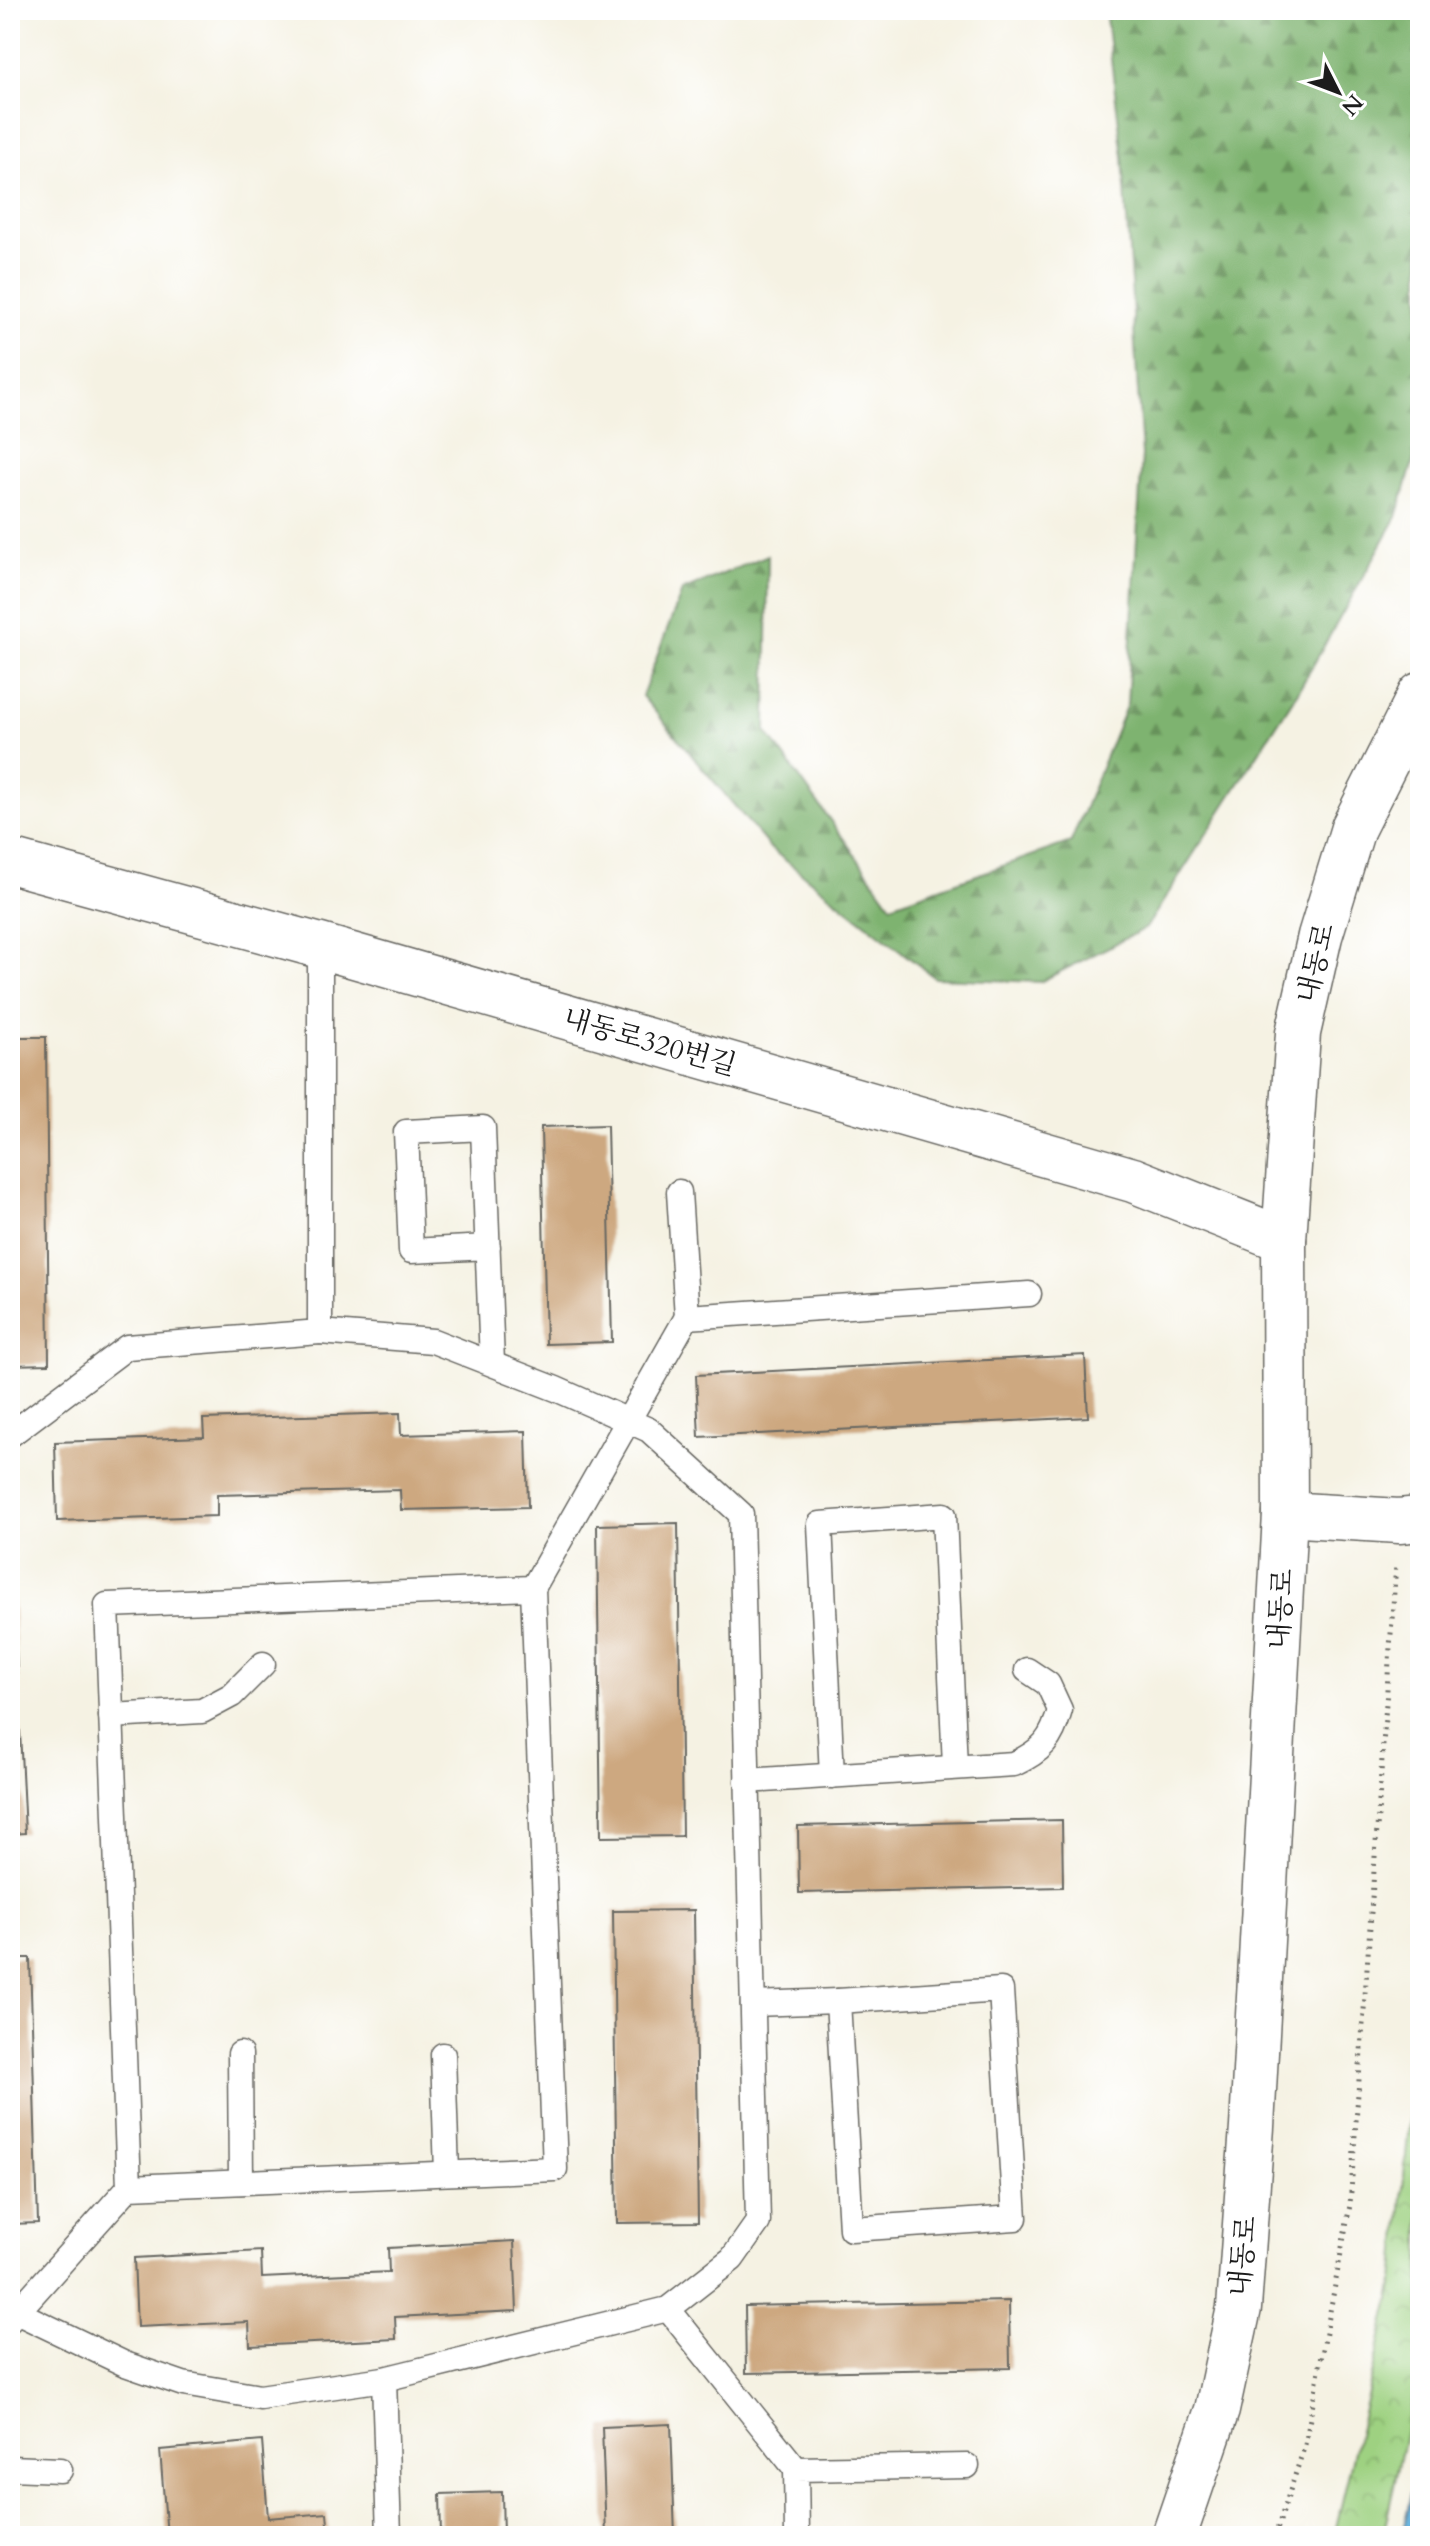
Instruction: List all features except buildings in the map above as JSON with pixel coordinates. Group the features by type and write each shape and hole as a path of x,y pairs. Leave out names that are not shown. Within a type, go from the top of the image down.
{"street":[{"name":"내동로","path":"1174,2536 1217,2410 1239,2308 1253,2111 1285,1514 1284,1240 1298,1033 1320,936 1353,828 1420,695"},
{"name":"내동로320번길","path":"10,861 320,946 1133,1180 1284,1240"},
{"path":"1285,1514 1410,1520"}],"lane":[{"path":"320,946 320,1332"},
{"path":"488,1247 411,1251 406,1132 483,1128 488,1247 492,1363"},
{"path":"10,1435 127,1347 320,1332 433,1341 492,1363 627,1420 649,1430 741,1514 758,2222 732,2259 668,2309 384,2379 260,2397 183,2384 125,2364 12,2314 129,2187 555,2169 533,1588 627,1420 687,1317 679,1192"},
{"path":"687,1317 1029,1294"},
{"path":"832,1776 820,1524 944,1515 955,1767"},
{"path":"129,2187 107,1605 533,1588"},
{"path":"111,1716 202,1711 232,1695 263,1664"},
{"path":"747,1781 1014,1764 1035,1754 1054,1732 1060,1710 1048,1684 1027,1670"},
{"path":"753,2004 1001,1990 1015,2218 851,2229 838,2001"},
{"path":"240,2054 241,2182"},
{"path":"443,2055 447,2173"},
{"path":"668,2309 796,2469 797,2536"},
{"path":"384,2379 389,2536"},
{"path":"796,2469 967,2466"},
{"path":"10,2468 60,2470"}],"path":[{"path":"1275,2536 1305,2445 1350,2205 1410,1520"}],"green space":[{"path":"1105,10 1420,10 1420,438 1397,517 1299,690 1146,928 1040,982 935,978 771,849 642,696 682,591 768,555 766,731 891,905 1071,842 1127,704 1142,455 1123,157"},
{"path":"1420,2008 1420,2367 1383,2536 1334,2536 1394,2282"}],"water":[{"path":"1420,2452 1420,2536 1402,2536"}]}
